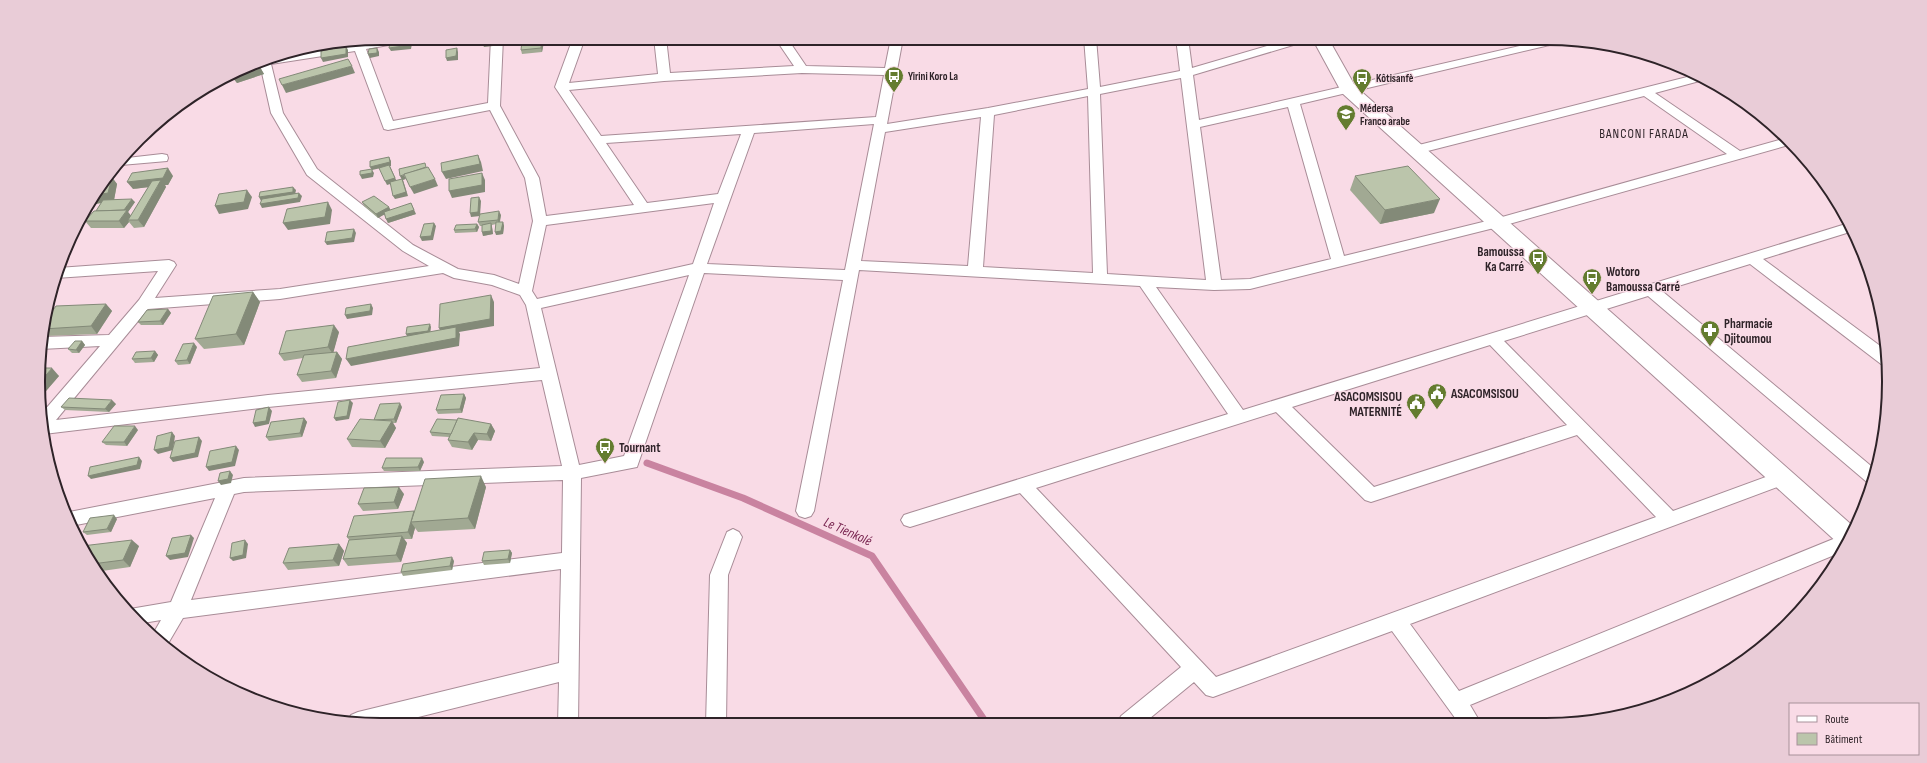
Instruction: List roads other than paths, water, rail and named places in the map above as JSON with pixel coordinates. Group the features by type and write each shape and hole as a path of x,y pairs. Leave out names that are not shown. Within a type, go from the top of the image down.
{"main road":[{"path":"1324,45 1348,89 1845,535"}],"street":[{"path":"498,45 494,106 532,178 540,221 525,292"},
{"path":"561,87 577,45"},
{"path":"661,45 664,77"},
{"path":"786,45 802,69"},
{"path":"805,511 895,45"},
{"path":"1091,45 1094,92 1100,279"},
{"path":"1183,45 1214,285"},
{"path":"598,140 749,130 879,125 988,112 1187,73 1282,45"},
{"path":"1194,125 1537,45"},
{"path":"360,46 388,126 494,106"},
{"path":"304,54 331,49"},
{"path":"264,66 277,113 312,172 408,248 454,273 494,280 525,292 533,305 572,474 568,718"},
{"path":"561,87 664,77 802,69 890,72"},
{"path":"1416,150 1693,79"},
{"path":"561,87 643,208"},
{"path":"1645,91 1737,155"},
{"path":"1293,102 1339,262"},
{"path":"975,272 988,112"},
{"path":"74,518 244,485 572,474 631,462 698,268 749,130"},
{"path":"533,305 698,268 975,272 1214,285 1250,284 1497,223 1782,143"},
{"path":"128,162 162,158"},
{"path":"540,221 723,198"},
{"path":"910,520 1845,230"},
{"path":"1752,258 1881,355"},
{"path":"47,419 144,304 169,265 63,272"},
{"path":"144,304 280,294 445,268"},
{"path":"1144,281 1239,418"},
{"path":"1651,290 1869,474"},
{"path":"1494,339 1670,519"},
{"path":"48,343 115,340"},
{"path":"48,427 268,402 549,373"},
{"path":"1279,405 1371,494 1580,427"},
{"path":"1023,485 1213,688 1782,478"},
{"path":"162,636 177,610 228,488"},
{"path":"716,718 719,575 733,537"},
{"path":"1455,702 1841,542"},
{"path":"140,615 571,560"},
{"path":"1396,620 1467,718"},
{"path":"1134,718 1194,669"},
{"path":"375,718 569,670"}],"waterway":[{"name":"Le Tienkolé","path":"647,463 743,498 872,556 983,718"}],"place":[{"name":"Yirini Koro La","path":"894,93"},
{"name":"Kôtisanfè","path":"1362,95"},
{"name":"Médersa Franco arabe","path":"1346,131"},
{"name":"Bamoussa Ka Carré","path":"1538,275"},
{"name":"Wotoro Bamoussa Carré","path":"1592,295"},
{"name":"Pharmacie Djitoumou","path":"1710,347"},
{"name":"ASACOMSISOU","path":"1437,410"},
{"name":"ASACOMSISOU MATERNITÉ","path":"1416,420"},
{"name":"Tournant","path":"605,464"}],"district":[{"name":"BANCONI FARADA","path":"1644,133"}]}
